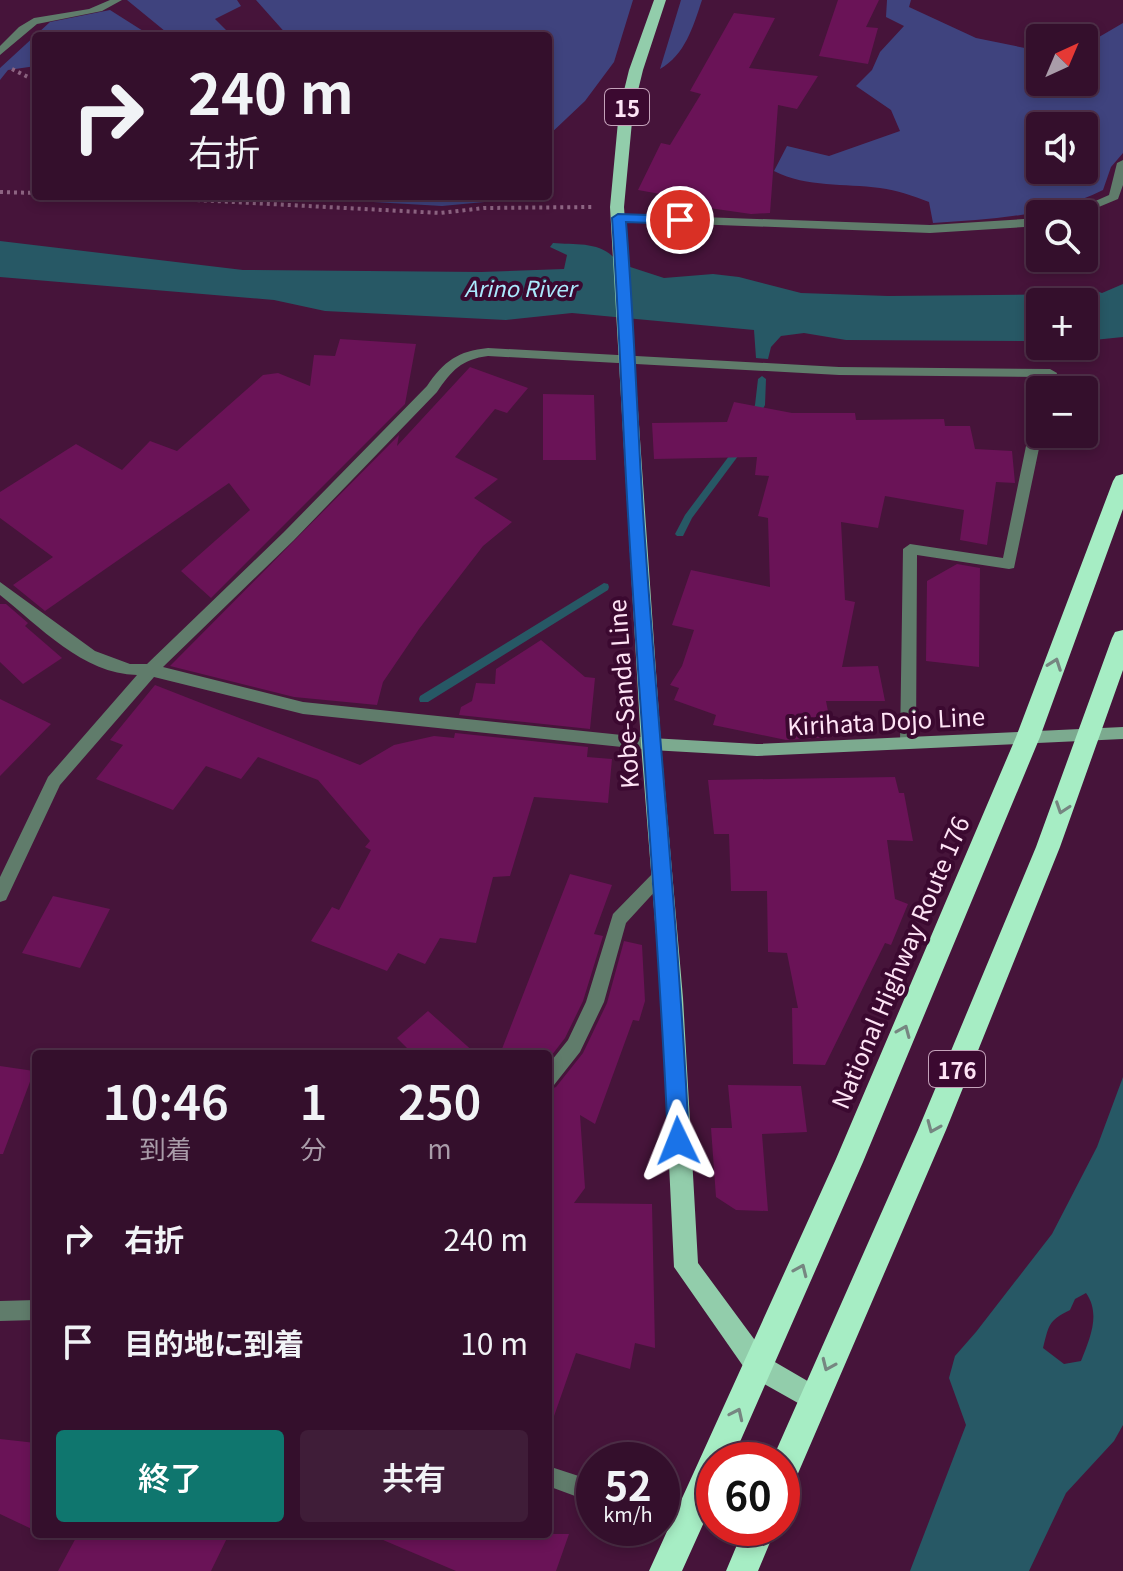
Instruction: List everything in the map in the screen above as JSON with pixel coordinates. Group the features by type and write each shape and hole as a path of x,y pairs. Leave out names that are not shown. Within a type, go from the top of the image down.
{"highway":[{"name":"National Highway Route 176","path":"724,1442 1028,737 1123,481"},
{"name":"176","path":"796,1442 932,1130 1048,847 1123,638"},
{"name":"National Highway Route 176","path":"680,1512 696,1489"},
{"name":"National Highway Route 176","path":"665,1571 669,1546"},
{"path":"742,1571 752,1546"}],"main road":[{"name":"Kobe-Sanda Line","path":"660,0 626,111 618,212 629,360 635,512 672,998 686,1267 759,1367"},
{"name":"Kirihata Dojo Line","path":"651,744 757,750 1123,733"},
{"name":"15","path":"759,1367 814,1399"}],"street":[{"path":"0,52 35,20 82,14 117,0"},
{"path":"1098,203 1114,197 1123,163"},
{"path":"618,212 930,229 1026,223"},
{"path":"0,895 54,781 151,670 289,536 422,399 447,366 463,354 488,352 783,371 921,375 1050,373 1049,376"},
{"path":"908,743 910,549 1009,564 1033,448"},
{"path":"0,587 81,650 131,672 151,670 303,708 651,744"},
{"path":"552,1074 574,1046 595,1002 619,919 662,875"},
{"path":"0,1311 32,1310"},
{"path":"552,1477 576,1486"}],"path":[{"path":"0,192 32,193"},
{"path":"253,200 440,213 484,208 618,212"}],"shaded area":[{"path":"127,0 237,0 241,6 215,19 228,32 166,32"},
{"path":"256,0 633,0 614,62 585,101 552,132 552,32 284,32"},
{"path":"681,0 702,0 682,48 660,69"},
{"path":"887,0 911,0 909,7 976,38 1026,48 1026,96 1098,96 1098,38 1123,23 1123,153 1111,167 1103,190 1080,200 1026,200 1026,213 933,223 929,202 911,195 880,188 813,183 774,171 787,146 829,156 900,131 891,110 856,86 872,70 880,52 904,26 886,17"},
{"path":"110,10 145,32 39,32 50,22"},
{"path":"32,39 32,67 8,70 0,80 0,68"},
{"path":"339,200 496,200 442,206"}],"water":[{"name":"Arino River","path":"0,241 243,270 481,272 564,269 567,255 550,247 553,243 580,244 605,251 618,263 664,278 713,274 739,277 801,293 1026,295 1026,341 846,340 804,333 781,336 771,347 768,359 756,358 754,330 572,313 506,320 325,311 274,300 0,277"},
{"path":"1123,284 1123,337 1098,340 1098,292 1102,293"},
{"path":"1123,1077 1123,1425 1114,1441 1066,1493 1029,1571 910,1571 966,1425 949,1378 955,1356 1052,1234 1097,1147","holes":["1086,1293 1090,1301 1092,1326 1081,1361 1064,1364 1043,1348 1048,1329 1057,1317 1070,1310 1075,1299"]}],"building":[{"path":"838,0 879,0 866,27 878,28 868,64 819,56"},
{"path":"734,13 775,18 749,68 818,76 797,109 778,105 770,213 751,214 709,208 710,203 638,190 661,143 670,145 701,94 690,91"},
{"path":"340,339 416,344 405,404 211,598 181,571 250,510 229,483 45,611 13,585 53,557 0,518 0,492 76,444 122,470 150,441 177,451 263,375 278,373 310,386 314,355 335,356"},
{"path":"470,367 528,388 507,413 495,409 455,457 498,479 474,498 512,522 483,546 419,629 383,682 377,705 294,697 170,666 399,435 397,446"},
{"path":"543,394 594,395 596,460 543,460"},
{"path":"734,402 792,413 855,413 856,420 944,419 945,426 970,426 975,449 1012,451 1015,483 996,482 987,545 960,540 964,510 885,496 878,528 841,522 845,600 855,602 842,667 878,666 885,701 826,701 833,737 786,740 713,725 716,715 674,700 679,688 670,685 682,666 694,630 672,625 691,570 770,587 768,518 758,516 769,476 755,475 757,457 654,459 652,423 727,422"},
{"path":"957,564 980,568 979,667 926,661 927,581"},
{"path":"0,604 6,604 28,623 25,626 62,658 23,684 0,662"},
{"path":"541,640 585,677 595,678 590,729 459,715 461,707 472,701 476,683 495,684 496,669"},
{"path":"155,685 360,765 394,745 434,736 454,738 455,733 588,747 587,757 612,759 608,803 534,797 510,876 493,877 476,943 440,938 425,964 398,953 387,971 311,941 332,907 339,910 371,850 365,847 370,841 318,780 258,757 241,779 206,766 173,810 96,779 123,745 110,740"},
{"path":"0,699 51,724 0,776"},
{"path":"895,777 899,793 904,793 913,841 887,840 895,899 908,904 891,945 885,943 825,1065 793,1064 792,1008 798,1008 787,953 768,952 767,891 731,891 729,834 714,834 708,780"},
{"path":"570,874 612,885 594,934 603,936 583,1001 565,1038 552,1055 552,1050 502,1050"},
{"path":"53,896 110,909 80,968 22,953"},
{"path":"624,941 642,945 645,1001 639,1021 633,1020 595,1124 580,1115 585,1188 574,1203 652,1204 655,1348 635,1343 630,1369 576,1353 553,1419 552,1088 583,1053 607,1003"},
{"path":"428,1011 472,1050 409,1050 397,1038"},
{"path":"0,1066 32,1071 3,1154 0,1154"},
{"path":"728,1085 801,1086 807,1132 762,1134 768,1211 736,1210 716,1197 711,1128 732,1128"},
{"path":"0,1439 32,1443 32,1529 0,1514"},
{"path":"552,1534 569,1534 556,1571 456,1571 378,1538 552,1538"},
{"path":"76,1538 227,1538 211,1571 58,1571"}],"waterway":[{"path":"753,420 760,405 762,379"},
{"path":"680,534 688,517 741,446"},
{"path":"424,699 604,587"}],"route":[{"path":"678,1141 672,998 651,744 618,218 680,220"}]}
